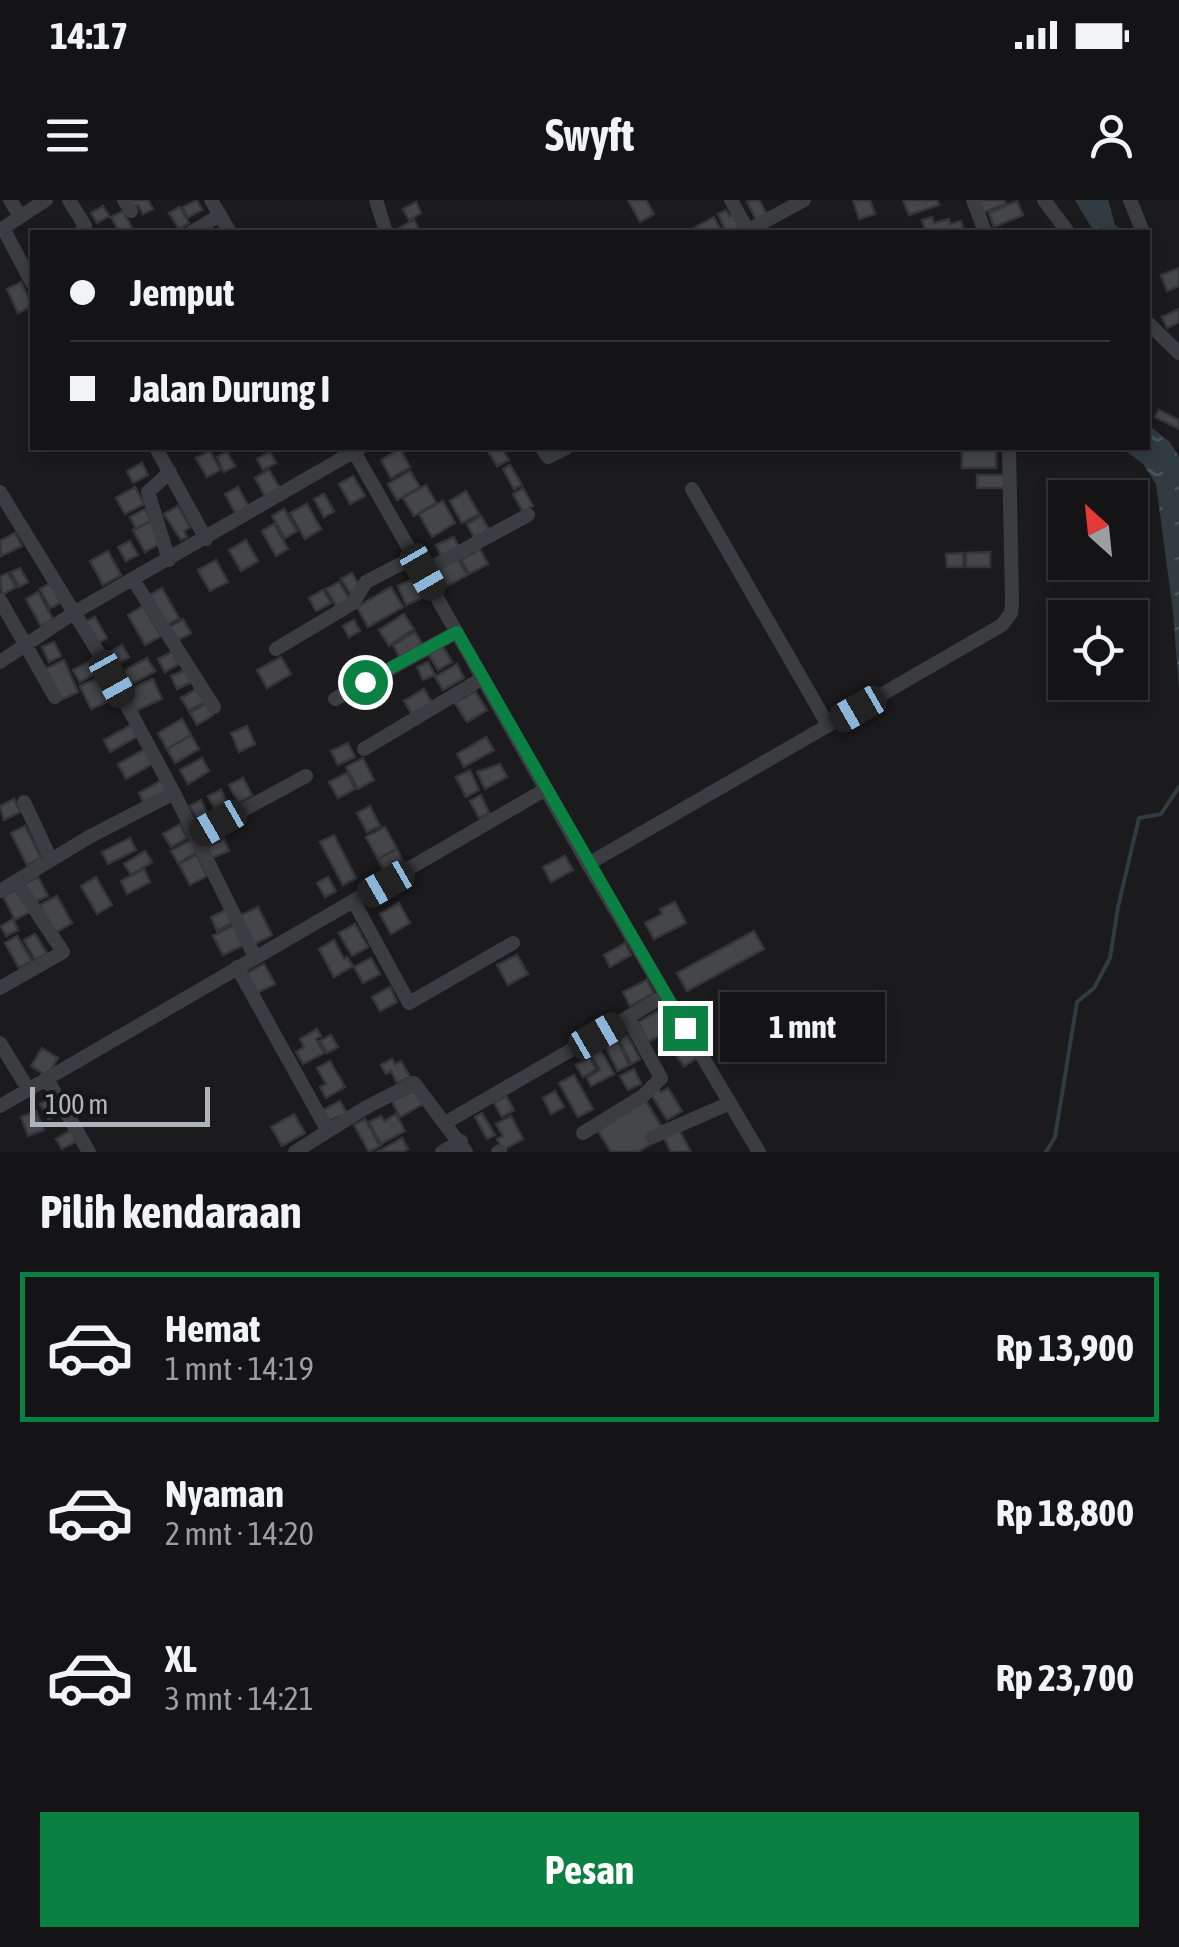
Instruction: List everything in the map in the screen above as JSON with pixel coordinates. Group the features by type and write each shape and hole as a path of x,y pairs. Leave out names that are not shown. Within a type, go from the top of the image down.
{"street":[{"path":"10,200 20,216"},
{"path":"30,280 1,229 46,200"},
{"path":"69,200 85,226 82,230"},
{"path":"211,200 229,230"},
{"path":"376,200 385,230"},
{"path":"731,200 745,230"},
{"path":"750,230 804,200"},
{"path":"973,200 985,230"},
{"path":"1044,200 1066,230"},
{"path":"1130,200 1142,230"},
{"path":"195,230 220,215"},
{"path":"1150,324 1179,354"},
{"path":"157,450 206,539"},
{"path":"0,662 75,612 354,450"},
{"path":"357,450 588,864 759,1152"},
{"path":"588,864 1008,619 1012,603 1009,450"},
{"path":"169,560 148,492 170,472"},
{"path":"692,489 828,726"},
{"path":"0,492 75,612 196,836 255,957"},
{"path":"423,572 528,515"},
{"path":"276,649 349,606 366,582 414,557"},
{"path":"134,581 214,707"},
{"path":"0,600 55,698"},
{"path":"335,699 457,632"},
{"path":"364,749 483,678"},
{"path":"196,836 306,776"},
{"path":"0,1106 546,788"},
{"path":"0,891 174,794"},
{"path":"24,802 52,860"},
{"path":"0,988 63,952 16,882"},
{"path":"354,902 409,1003 513,943"},
{"path":"237,967 328,1132"},
{"path":"445,1123 666,994"},
{"path":"584,1133 644,1096 661,1078 628,1018"},
{"path":"0,1043 28,1090"},
{"path":"47,1079 89,1152"},
{"path":"296,1152 365,1108 414,1083 463,1147 442,1152"},
{"path":"652,1137 730,1103"}],"water":[{"path":"1075,200 1108,200 1115,225 1122,230 1093,230"},
{"path":"1150,427 1170,442 1179,457 1179,689 1156,484 1143,464 1125,450 1150,450"}],"building":[{"path":"128,200 148,200 153,209 143,214 138,205 132,208"},
{"path":"197,200 202,210 188,217 183,207"},
{"path":"628,200 646,200 654,214 640,222"},
{"path":"759,200 768,216 757,221 747,202"},
{"path":"853,200 870,200 875,214 859,219"},
{"path":"903,200 937,200 939,205 909,215"},
{"path":"977,200 1004,200 1006,204 982,213"},
{"path":"1017,201 1023,215 994,227 989,213"},
{"path":"416,202 421,213 409,220 403,209"},
{"path":"103,206 109,216 97,223 91,213"},
{"path":"180,207 189,223 179,229 169,213"},
{"path":"726,210 729,216 734,213 742,227 725,230 718,214"},
{"path":"123,211 133,230 118,230 111,217"},
{"path":"714,217 721,230 695,230"},
{"path":"932,217 934,223 949,219 950,224 961,221 963,230 925,230 922,220"},
{"path":"414,220 419,230 400,230"},
{"path":"1179,268 1179,286 1167,291 1161,275"},
{"path":"21,282 30,307 18,313 7,289"},
{"path":"1179,309 1179,322 1167,328 1162,317"},
{"path":"1159,410 1179,420 1179,429 1155,417"},
{"path":"401,450 410,467 391,478 381,460"},
{"path":"487,450 503,450 509,460 497,466"},
{"path":"962,450 996,450 996,468 962,468"},
{"path":"210,451 220,470 207,477 196,458"},
{"path":"227,452 235,466 224,472 217,457"},
{"path":"270,452 276,463 263,470 257,459"},
{"path":"142,463 148,475 133,483 127,471"},
{"path":"510,465 522,485 514,489 503,469"},
{"path":"269,470 281,490 266,498 255,478"},
{"path":"410,471 420,487 397,500 388,484"},
{"path":"977,475 1004,475 1004,488 977,488"},
{"path":"353,476 365,496 350,504 339,484"},
{"path":"426,485 436,503 414,516 403,498"},
{"path":"135,487 144,504 125,514 116,498"},
{"path":"238,487 250,509 237,516 225,494"},
{"path":"523,488 533,506 523,512 513,494"},
{"path":"466,491 479,514 462,523 450,501"},
{"path":"324,494 334,511 324,517 314,499"},
{"path":"443,501 455,523 432,537 419,514"},
{"path":"307,504 321,529 305,539 290,513"},
{"path":"178,506 190,527 184,531 187,537 181,540 164,514"},
{"path":"145,509 151,521 136,529 130,517"},
{"path":"284,509 297,531 285,538 272,516"},
{"path":"481,516 490,531 475,539 467,524"},
{"path":"151,521 163,542 145,552 133,530"},
{"path":"274,524 288,549 276,556 262,531"},
{"path":"15,533 22,546 1,556 0,541"},
{"path":"454,537 460,550 442,558 436,545"},
{"path":"246,540 258,561 241,571 229,550"},
{"path":"130,541 138,555 126,561 118,547"},
{"path":"480,549 488,564 469,574 461,560"},
{"path":"108,551 121,575 103,585 90,561"},
{"path":"990,552 990,567 966,567 966,553"},
{"path":"963,553 963,567 947,567 946,554"},
{"path":"458,559 467,575 447,586 438,570"},
{"path":"216,560 228,582 210,591 198,570"},
{"path":"20,568 28,582 19,587 11,572"},
{"path":"8,573 16,587 2,595 0,577"},
{"path":"352,573 360,587 350,593 341,579"},
{"path":"413,579 422,598 406,605 398,586"},
{"path":"339,582 350,600 337,607 326,589"},
{"path":"51,583 61,603 50,608 40,589"},
{"path":"391,587 403,607 368,627 357,607"},
{"path":"162,588 179,618 165,626 148,596"},
{"path":"323,590 331,603 316,611 309,598"},
{"path":"38,592 53,619 41,626 26,599"},
{"path":"143,606 161,636 145,645 128,615"},
{"path":"404,614 414,629 389,646 379,630"},
{"path":"95,617 107,638 98,643 85,622"},
{"path":"183,619 191,633 175,642 168,628"},
{"path":"354,620 360,631 349,637 343,626"},
{"path":"415,632 423,645 400,658 393,645"},
{"path":"54,642 61,656 49,662 42,647"},
{"path":"122,645 129,657 112,667 105,655"},
{"path":"442,645 452,662 438,670 428,654"},
{"path":"172,652 179,664 165,672 158,659"},
{"path":"281,657 291,674 267,688 257,670"},
{"path":"147,658 155,671 130,685 122,672"},
{"path":"94,659 100,671 80,682 73,670"},
{"path":"64,660 78,692 60,700 45,669"},
{"path":"428,662 435,675 423,680 417,667"},
{"path":"457,664 464,678 443,690 435,677"},
{"path":"186,670 192,682 177,689 171,676"},
{"path":"100,677 111,700 91,709 80,686"},
{"path":"153,679 162,699 135,711 126,691"},
{"path":"198,688 206,701 189,711 181,698"},
{"path":"424,689 433,704 413,716 404,701"},
{"path":"475,691 487,710 467,722 455,703"},
{"path":"207,703 213,715 197,725 190,713"},
{"path":"182,719 191,735 167,749 158,733"},
{"path":"133,724 140,735 110,752 104,740"},
{"path":"247,726 255,744 239,752 231,733"},
{"path":"191,735 199,749 175,763 167,749"},
{"path":"486,737 494,750 464,767 457,754"},
{"path":"348,743 355,757 338,765 331,751"},
{"path":"145,749 154,763 126,779 118,764"},
{"path":"202,758 209,771 188,784 180,770"},
{"path":"363,758 374,780 358,789 346,767"},
{"path":"500,764 507,777 485,789 477,772"},
{"path":"470,770 479,790 466,797 456,777"},
{"path":"347,773 355,789 338,798 329,782"},
{"path":"243,778 252,795 238,803 229,785"},
{"path":"162,780 168,792 145,805 139,793"},
{"path":"221,790 230,808 217,814 208,796"},
{"path":"481,795 489,813 479,818 470,801"},
{"path":"14,799 20,812 4,820 0,806"},
{"path":"201,800 209,817 199,822 190,806"},
{"path":"370,806 380,826 367,832 357,813"},
{"path":"180,824 187,838 171,847 163,834"},
{"path":"25,826 41,858 27,865 11,833"},
{"path":"385,827 397,849 378,859 366,837"},
{"path":"334,835 356,878 343,885 320,842"},
{"path":"130,838 136,850 108,864 102,852"},
{"path":"224,839 229,851 212,858 207,847"},
{"path":"191,840 197,852 178,863 171,851"},
{"path":"397,849 404,863 385,874 378,859"},
{"path":"145,851 152,862 131,875 124,864"},
{"path":"197,855 207,876 190,885 179,864"},
{"path":"565,856 573,870 551,882 543,867"},
{"path":"144,869 150,882 127,894 121,881"},
{"path":"38,877 48,896 33,903 24,884"},
{"path":"96,877 112,905 97,914 81,886"},
{"path":"328,877 336,891 325,897 317,883"},
{"path":"18,889 30,912 15,920 3,896"},
{"path":"57,896 72,923 55,933 40,905"},
{"path":"675,902 686,923 654,939 645,923"},
{"path":"399,903 410,923 391,934 380,914"},
{"path":"258,907 272,935 253,945 239,916"},
{"path":"228,909 234,922 217,931 211,917"},
{"path":"13,919 18,930 6,936 1,926"},
{"path":"236,924 246,944 223,955 213,936"},
{"path":"355,924 368,947 352,956 339,933"},
{"path":"754,931 764,949 687,991 677,973"},
{"path":"35,934 47,953 35,960 24,940"},
{"path":"17,936 32,961 19,968 5,943"},
{"path":"334,940 344,959 347,957 353,966 334,977 319,949"},
{"path":"625,943 631,955 610,967 604,955"},
{"path":"517,955 528,974 508,985 497,965"},
{"path":"371,958 380,974 363,983 354,967"},
{"path":"264,964 275,984 257,993 247,973"},
{"path":"647,980 654,993 630,1006 623,992"},
{"path":"390,987 397,1002 380,1011 372,997"},
{"path":"668,1006 678,1026 648,1042 638,1022"},
{"path":"317,1029 321,1036 316,1039 324,1053 303,1064 296,1052 304,1047 300,1039"},
{"path":"331,1035 338,1047 327,1053 320,1041"},
{"path":"627,1035 640,1059 631,1064 619,1039"},
{"path":"617,1040 629,1065 618,1071 605,1046"},
{"path":"598,1045 614,1074 591,1086 587,1078 600,1070 589,1050"},
{"path":"690,1046 697,1058 684,1066 676,1055"},
{"path":"42,1048 58,1058 47,1076 31,1066"},
{"path":"590,1058 596,1069 583,1077 576,1065"},
{"path":"392,1059 395,1064 401,1061 410,1077 397,1083 391,1071 386,1074 381,1065"},
{"path":"330,1061 345,1087 326,1098 320,1087 326,1084 317,1068"},
{"path":"634,1069 641,1084 628,1090 620,1076"},
{"path":"574,1075 593,1109 578,1117 559,1083"},
{"path":"657,1086 661,1092 668,1088 682,1111 667,1120 649,1091"},
{"path":"417,1089 425,1103 400,1117 392,1101"},
{"path":"555,1091 564,1107 551,1114 543,1098"},
{"path":"53,1096 62,1111 49,1119 40,1104"},
{"path":"506,1096 514,1110 502,1117 494,1103"},
{"path":"643,1096 663,1129 647,1138 651,1144 638,1152 611,1152 598,1131"},
{"path":"340,1101 349,1117 340,1122 338,1117 329,1121 323,1110"},
{"path":"36,1111 44,1130 28,1136 21,1117"},
{"path":"482,1113 495,1135 487,1139 475,1117"},
{"path":"294,1114 305,1133 282,1146 271,1127"},
{"path":"396,1114 405,1131 381,1144 369,1122 381,1116 384,1121"},
{"path":"511,1116 523,1139 503,1150 497,1139 503,1136 496,1124"},
{"path":"365,1119 380,1146 369,1152 354,1125"},
{"path":"678,1128 691,1152 671,1152 663,1136"},
{"path":"73,1129 79,1140 62,1149 56,1139"},
{"path":"402,1138 408,1149 377,1152"}],"waterway":[{"path":"1046,1152 1055,1137 1077,1002 1094,988 1110,958 1139,818 1161,814 1179,787"}],"route":[{"path":"365,682 457,632 685,1028"}]}
